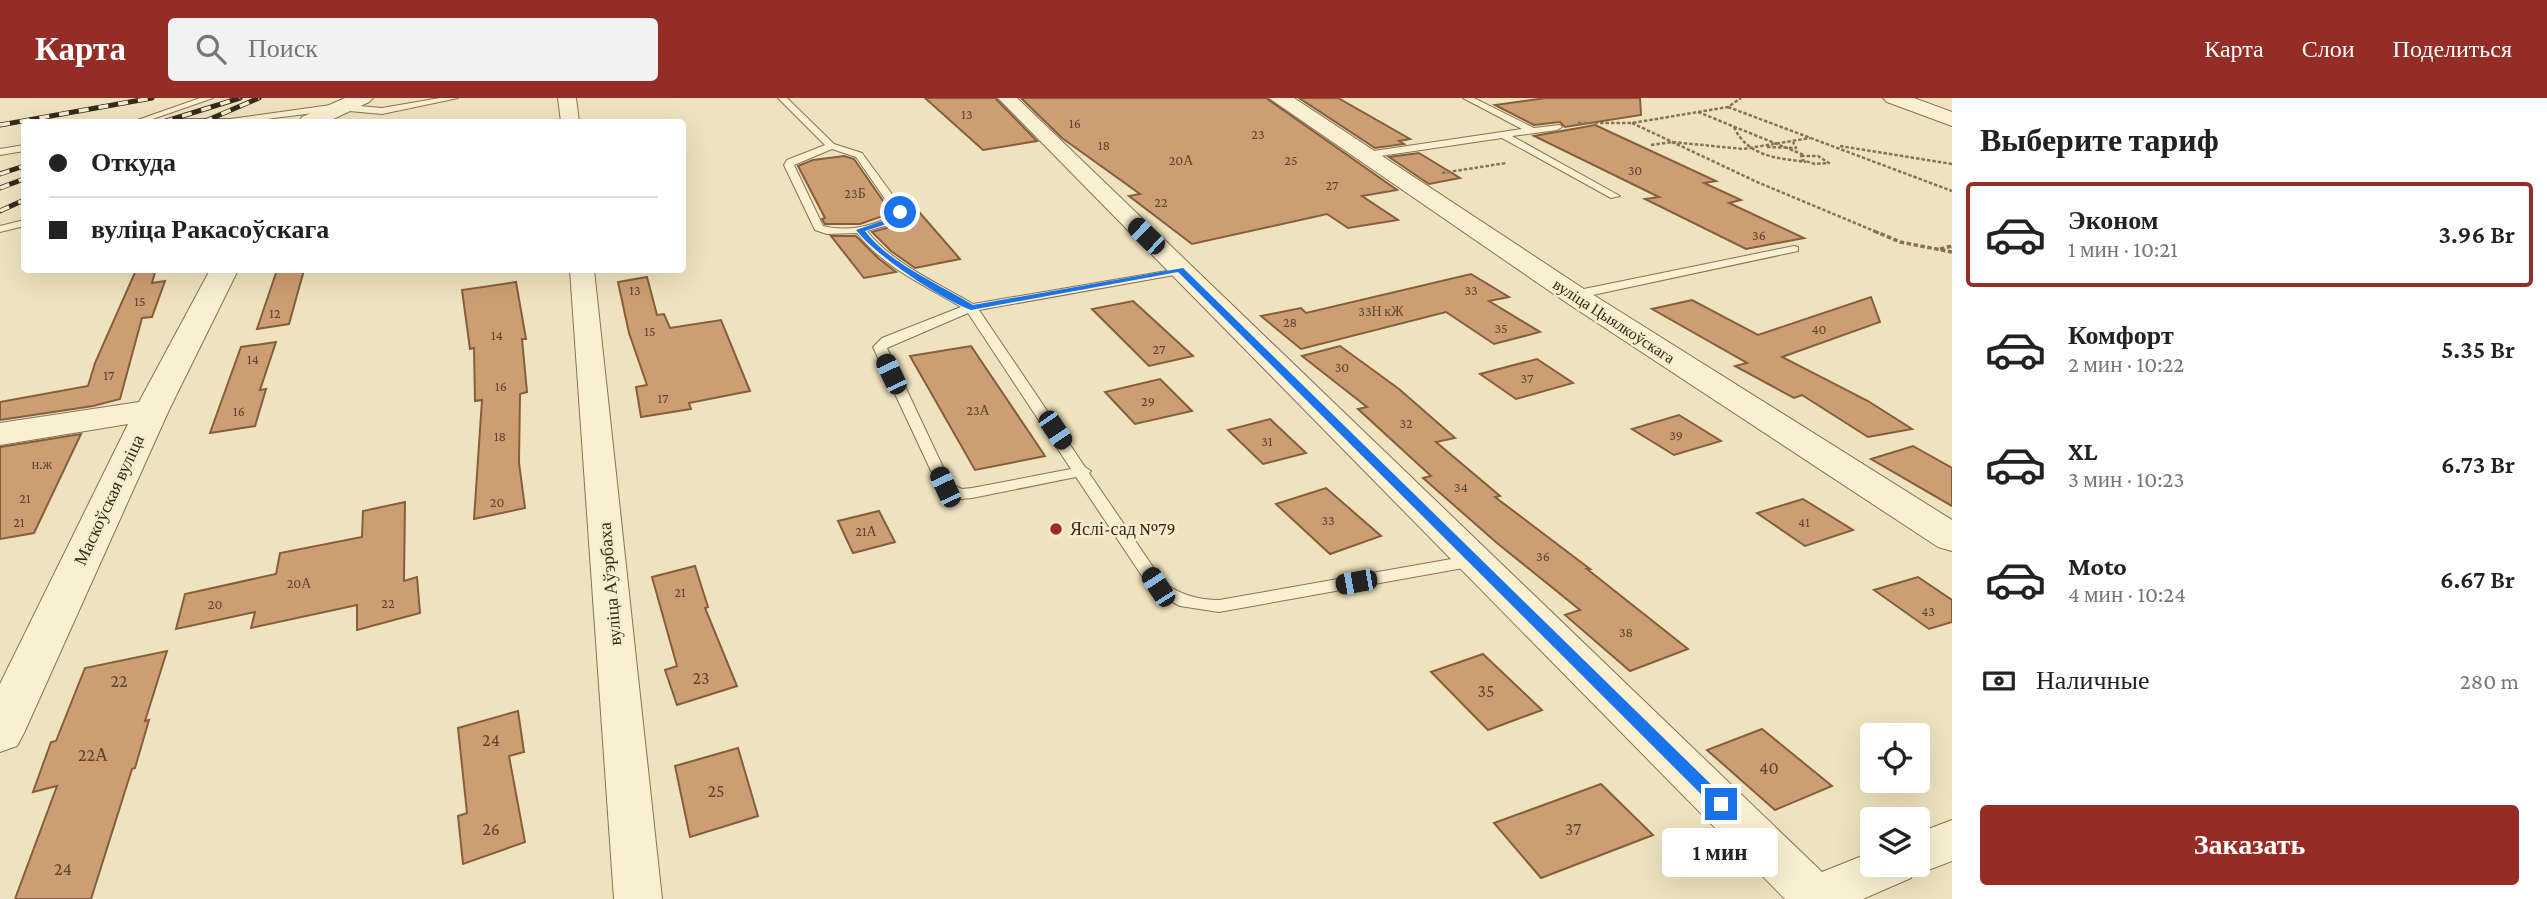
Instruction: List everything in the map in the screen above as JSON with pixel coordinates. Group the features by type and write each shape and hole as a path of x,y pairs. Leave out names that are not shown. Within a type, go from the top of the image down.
{"street":[{"path":"316,119 362,98"},
{"path":"567,98 569,119"},
{"path":"1007,98 1814,898 1863,877"},
{"name":"вуліца Цыялкоўскага","path":"1279,98 1574,295 1952,538"},
{"path":"1894,98 1952,119"},
{"name":"Маскоўская вуліца","path":"0,733 152,410 222,273"},
{"name":"вуліца Аўэрбаха","path":"582,273 638,899"},
{"path":"0,434 152,410"},
{"path":"1930,849 1952,840"}],"lane":[{"path":"146,119 208,98"},
{"path":"250,119 338,107 382,111 454,98"},
{"path":"782,98 831,146 859,155 898,205 900,212 897,217 860,230 827,231 818,228 789,165 793,160 831,146"},
{"path":"1467,98 1533,131"},
{"path":"1367,155 1557,127"},
{"path":"1503,135 1615,196"},
{"path":"0,152 21,148"},
{"path":"0,229 21,224"},
{"path":"860,230 871,244 890,258 971,308 1083,471 1158,587 1170,596 1202,607 1219,606 1474,561"},
{"path":"1574,295 1794,249"},
{"path":"1083,471 972,493 960,494 945,487 880,347 887,341 971,308 1180,270"}],"path":[{"path":"1557,127 1586,122 1632,123 1728,107 1741,98"},
{"path":"1728,107 1952,191"},
{"path":"1697,112 1804,155 1818,156 1829,162 1820,164 1770,157 1738,141 1734,127"},
{"path":"1632,123 1757,182 1900,242 1952,253"},
{"path":"1651,145 1672,142 1748,148 1811,138"},
{"path":"1763,146 1791,150 1796,148 1793,141"},
{"path":"1829,145 1952,164"},
{"path":"1804,155 1800,157 1806,162"},
{"path":"1403,180 1544,158"},
{"path":"1939,250 1952,246"}],"building":[{"path":"925,98 995,98 1037,141 983,150"},
{"path":"1021,98 1266,98 1397,190 1362,196 1398,220 1348,228 1327,214 1192,244 1129,196 1140,194 1062,138"},
{"path":"1299,98 1338,98 1410,139 1399,141 1404,144 1375,148"},
{"path":"1546,98 1640,98 1641,115 1565,127 1560,122 1534,125 1495,105"},
{"path":"1595,125 1716,181 1704,183 1741,200 1729,203 1804,238 1746,249 1645,199 1659,197 1534,136"},
{"path":"1419,153 1460,178 1429,184 1389,157"},
{"path":"844,156 854,159 890,211 886,215 860,224 825,224 822,219 825,218 798,166 813,160"},
{"path":"913,205 960,259 915,268 891,251 872,232 897,225 908,212 904,206"},
{"path":"831,236 856,236 896,272 864,278"},
{"path":"135,273 155,273 152,283 165,281 152,317 142,318 120,399 93,406 0,420 0,402 88,386 95,363"},
{"path":"276,273 303,273 289,324 257,329"},
{"path":"1471,274 1509,297 1489,301 1540,332 1494,344 1446,312 1301,349 1261,316 1301,308 1306,313"},
{"path":"647,277 657,315 664,314 670,328 721,320 750,391 689,403 691,409 641,417 636,387 647,385 629,333 618,282"},
{"path":"516,282 526,339 522,339 527,392 520,394 519,463 525,508 474,519 482,400 475,401 474,348 470,349 462,290"},
{"path":"1871,297 1880,322 1782,357 1868,401 1912,429 1868,437 1802,395 1794,398 1735,366 1747,363 1652,309 1692,300 1758,335"},
{"path":"1133,301 1193,356 1149,366 1092,309"},
{"path":"276,342 260,390 266,389 255,426 210,433 241,347"},
{"path":"971,346 1045,456 975,470 910,356"},
{"path":"1340,346 1399,389 1455,438 1436,442 1500,496 1495,497 1590,569 1587,569 1688,649 1630,671 1565,615 1580,610 1497,543 1423,478 1431,476 1358,409 1367,407 1302,356"},
{"path":"1537,359 1573,383 1516,399 1480,374"},
{"path":"1160,379 1192,411 1135,424 1105,392"},
{"path":"1679,415 1721,441 1674,455 1632,429"},
{"path":"1270,419 1306,453 1263,464 1228,430"},
{"path":"81,434 34,533 0,539 0,447"},
{"path":"1913,446 1952,468 1952,506 1871,459"},
{"path":"1326,488 1381,536 1330,554 1276,504"},
{"path":"1803,499 1853,530 1805,546 1757,513"},
{"path":"405,502 404,581 417,577 420,613 357,630 357,605 251,628 255,612 176,629 185,594 276,574 280,553 362,537 363,511"},
{"path":"879,511 895,542 853,553 838,521"},
{"path":"695,566 708,607 705,608 737,686 677,705 665,670 677,666 652,577"},
{"path":"1918,577 1952,600 1952,622 1929,629 1874,590"},
{"path":"167,651 145,721 149,720 135,768 132,769 91,899 15,899 57,786 33,792 51,742 56,741 85,668"},
{"path":"1483,654 1542,710 1488,730 1431,672"},
{"path":"518,711 524,752 509,756 525,842 463,864 458,816 467,813 458,728"},
{"path":"1762,729 1832,786 1775,810 1707,750"},
{"path":"738,748 758,816 690,837 675,766"},
{"path":"1601,784 1653,835 1541,878 1494,823"}],"railway":[{"path":"34,119 152,98"},
{"path":"173,119 240,98"},
{"path":"210,119 259,98"},
{"path":"0,125 21,121"},
{"path":"0,174 21,167"},
{"path":"0,188 21,180"},
{"path":"0,211 21,201"}],"place":[{"name":"Яслі-сад №79","path":"1056,529"}],"route":[{"path":"900,212 891,221 860,230 871,244 890,258 971,308 1180,270 1721,804"}]}
